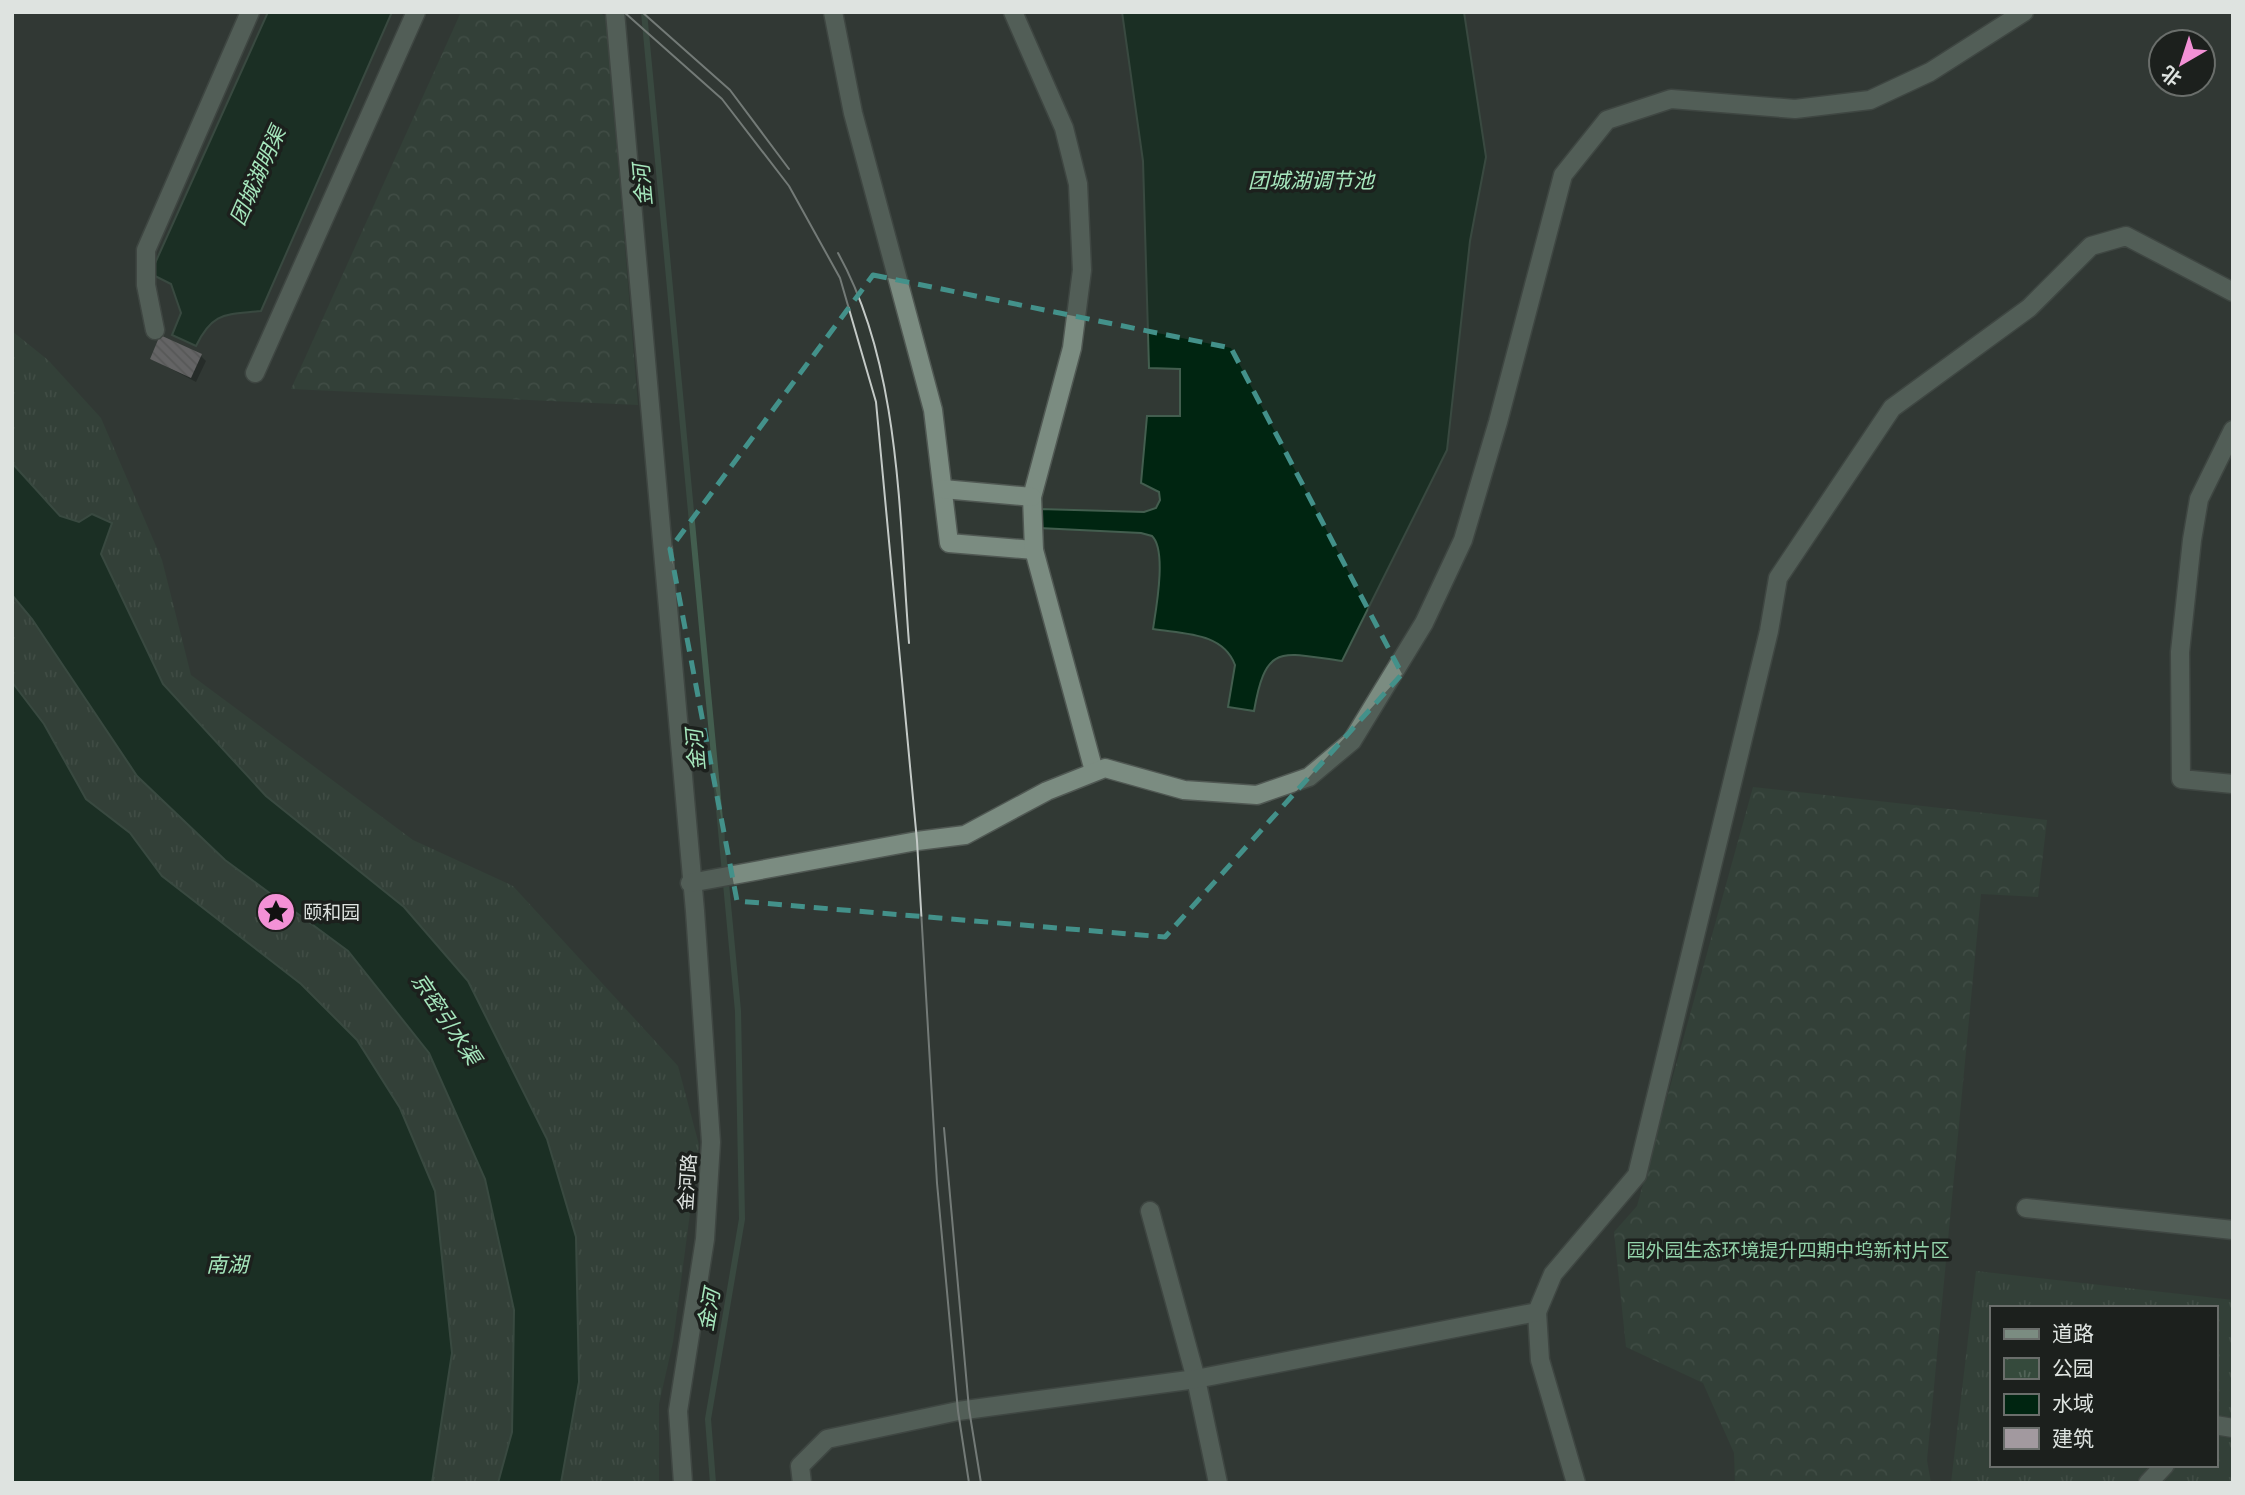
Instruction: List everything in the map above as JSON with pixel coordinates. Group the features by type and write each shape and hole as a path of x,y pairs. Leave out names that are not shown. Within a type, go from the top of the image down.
{"street":[{"path":"155,330 146,285 146,250 250,12"},
{"path":"255,373 416,12"},
{"name":"金河路","path":"615,12 698,881 695,911 711,1142 705,1238 678,1411 683,1483"},
{"path":"833,12 853,113 933,410 949,543 1034,550"},
{"path":"1013,12 1064,128 1078,184 1082,270 1072,348 1032,497 1034,550 1094,771"},
{"path":"698,881 965,835 1047,791 1105,768 1184,790 1257,795 1309,777 1353,741 1424,623 1462,540 1498,422 1563,175 1607,120 1671,99 1795,109 1870,100 1930,72 2024,12"},
{"path":"1576,1483 1540,1360 1537,1312 1553,1274 1637,1175 1769,631 1778,578 1892,408 2029,308 2091,246 2126,236 2233,292"},
{"path":"2233,430 2199,499 2180,665 2181,779 2233,784"},
{"path":"943,489 1032,497"},
{"path":"2026,1208 2233,1230"},
{"path":"1150,1211 1196,1378 1218,1483"},
{"path":"802,1483 800,1466 827,1438 969,1409 1196,1378 1537,1312"},
{"path":"2148,1483 2163,1467"}],"highlighted area":[{"path":"873,275 1231,348 1402,674 1165,937 737,901 670,549"}],"green space":[{"path":"461,12 599,12 606,17 638,405 291,389"},
{"name":"颐和园","path":"12,331 48,360 101,418 162,560 191,675 413,840 513,886 678,1066 699,1145 673,1342 659,1404 659,1483 12,1483"},
{"name":"园外园生态环境提升四期中坞新村片区","path":"1753,787 2047,820 2038,897 1981,894 1927,1460 1931,1483 1735,1483 1734,1453 1703,1383 1626,1347 1614,1232 1637,1206"},
{"path":"1976,1271 2233,1300 2233,1483 1951,1483"}],"water":[{"name":"团城湖明渠","path":"268,12 392,12 261,311 222,317 208,326 196,346 172,335 181,313 171,284 155,276 152,270"},
{"name":"团城湖调节池","path":"1122,12 1464,12 1486,157 1470,241 1447,450 1342,661 1291,655 1280,657 1271,663 1264,673 1254,711 1228,707 1235,665 1221,646 1212,640 1189,634 1153,629 1160,566 1159,554 1152,536 1141,533 1039,528 1040,509 1144,512 1156,508 1160,500 1159,492 1141,483 1147,416 1180,416 1180,369 1149,368 1143,161"},
{"name":"京密引水渠","path":"12,463 60,516 79,522 92,514 112,523 101,554 163,684 266,796 404,907 468,981 547,1139 576,1237 579,1382 561,1483 498,1483 512,1432 514,1310 485,1179 429,1053 348,951 225,860 137,776 32,619 12,595"},
{"name":"南湖","path":"12,682 44,724 86,799 130,833 162,876 301,984 357,1040 400,1108 435,1191 452,1353 432,1483 12,1483"}],"building":[{"path":"160,335 202,354 191,378 150,359"}],"waterway":[{"name":"金河","path":"644,12 738,1011 742,1219 708,1419 713,1483"}],"tram line":[{"path":"624,12 722,99 789,186 840,278 876,402 917,841 937,1183 958,1411 969,1483"},
{"path":"642,12 730,90 789,169"},
{"path":"838,253 859,297 886,393 899,494 909,643"},
{"path":"944,1128 969,1409 981,1483"}],"place":[{"name":"颐和园","path":"276,912"}]}
